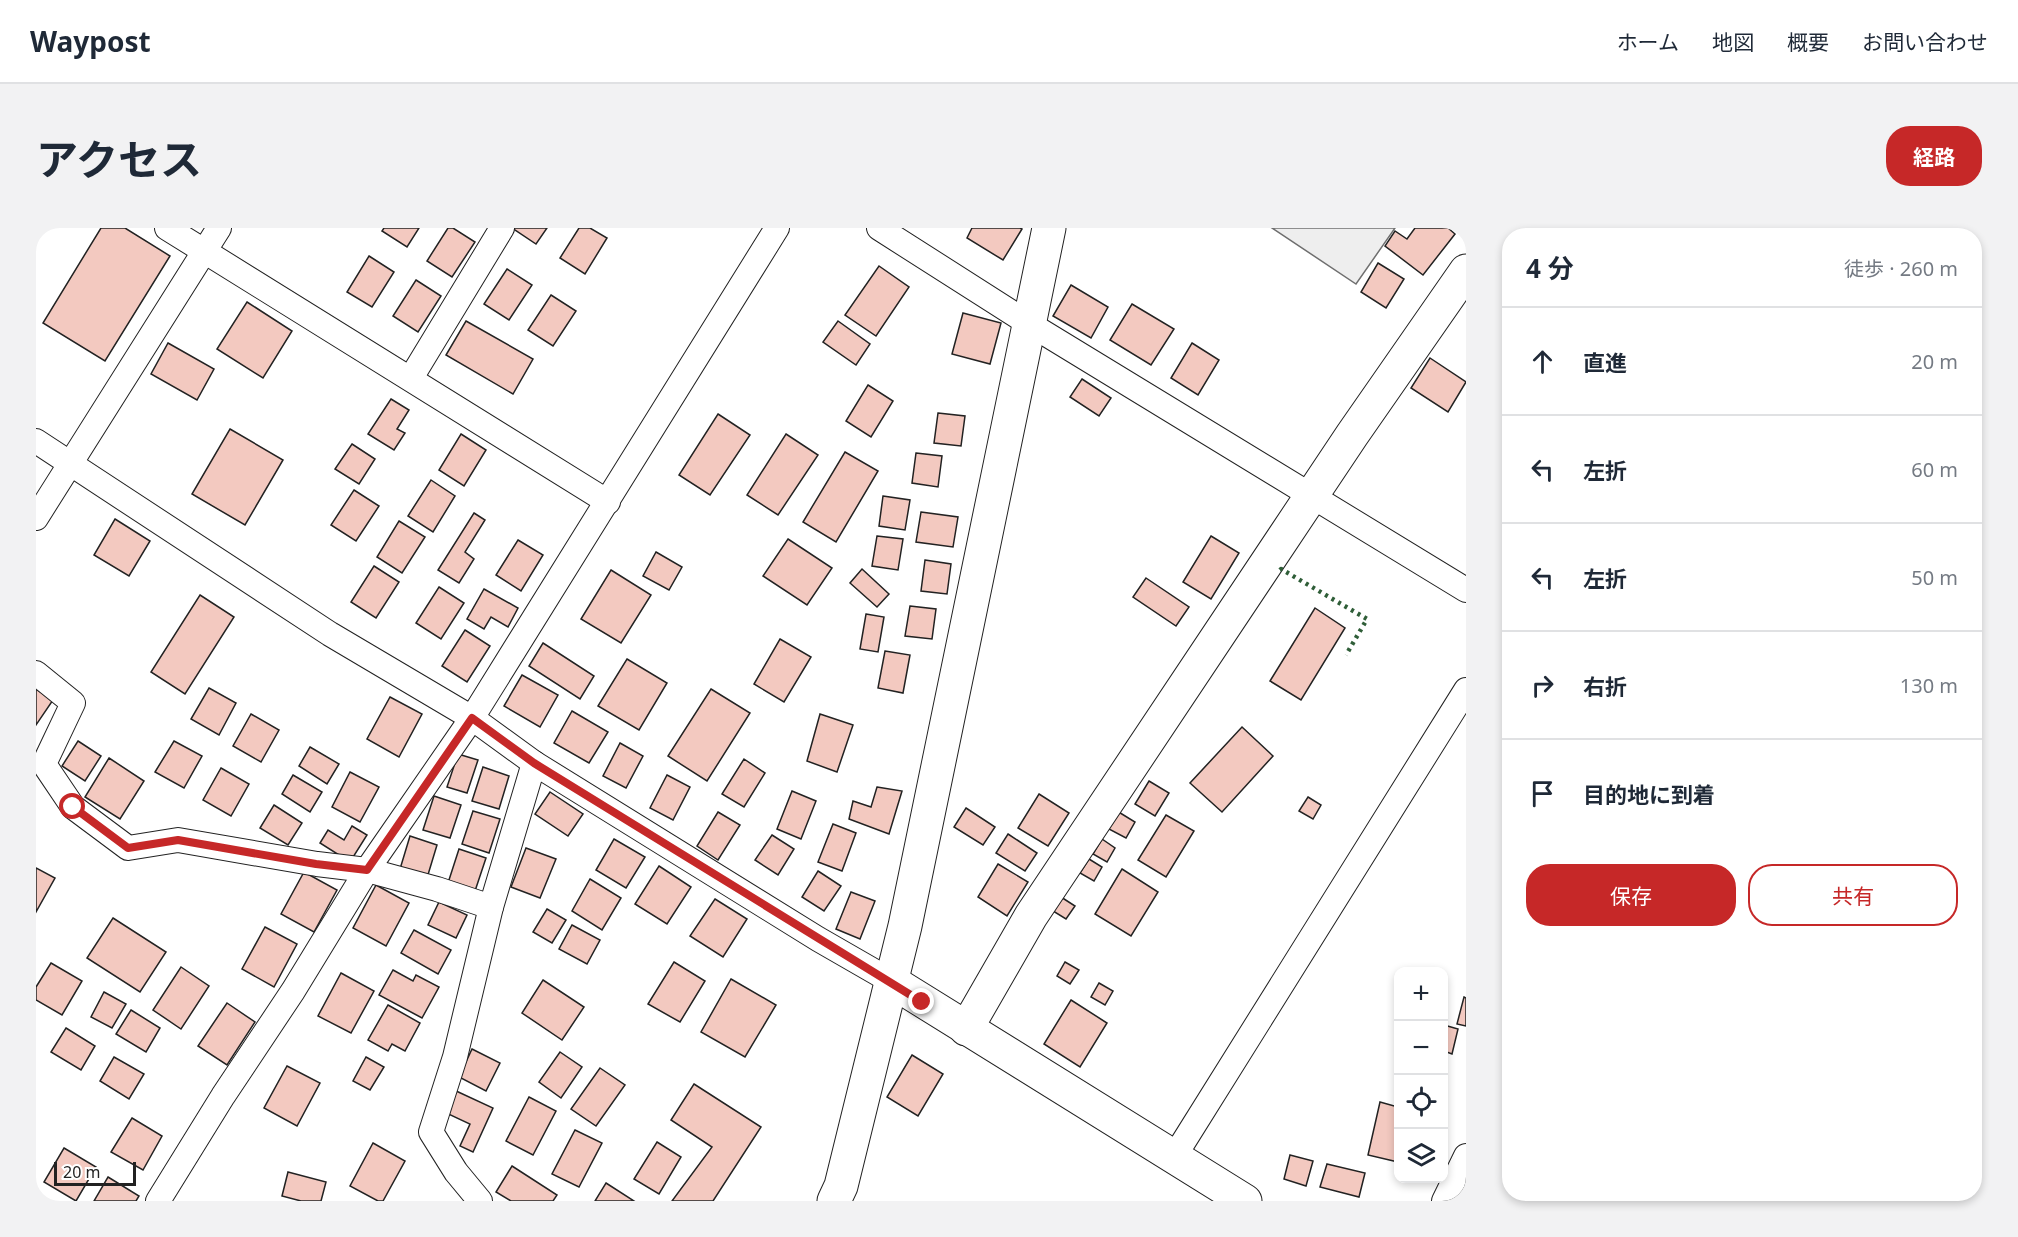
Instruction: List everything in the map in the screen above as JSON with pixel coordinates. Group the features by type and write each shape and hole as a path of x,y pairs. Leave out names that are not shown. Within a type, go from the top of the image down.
{"street":[{"path":"167,228 608,502"},
{"path":"36,518 219,228"},
{"path":"411,378 502,228"},
{"path":"158,1201 293,991 367,870 472,718 777,228"},
{"path":"879,228 1028,323 1466,590"},
{"path":"834,1201 841,1186 904,926 1049,228"},
{"path":"966,1029 1031,916 1372,405 1466,271"},
{"path":"36,441 330,634 472,718 534,763 1245,1201"},
{"path":"36,673 73,703 44,764 73,807 128,848 178,840 316,864 367,870 437,889 491,907"},
{"path":"1174,1157 1466,690"},
{"path":"480,1201 456,1172 431,1132 455,1057 491,907 534,763"},
{"path":"1444,1201 1466,1156"}],"shaded area":[{"path":"1272,228 1395,228 1356,284"}],"building":[{"path":"101,228 125,228 170,256 105,361 43,323"},
{"path":"384,228 419,228 407,247 382,231"},
{"path":"448,228 453,228 475,242 452,277 427,261"},
{"path":"512,228 547,228 536,244"},
{"path":"579,228 590,228 607,238 585,274 560,258"},
{"path":"972,228 1022,229 1003,260 967,238"},
{"path":"1415,228 1448,228 1455,234 1423,275 1385,246 1395,231 1407,239"},
{"path":"369,256 394,272 372,307 347,292"},
{"path":"1378,263 1404,279 1386,308 1361,292"},
{"path":"879,266 909,287 876,336 845,315"},
{"path":"507,269 532,285 509,320 484,304"},
{"path":"416,280 441,296 418,332 393,316"},
{"path":"1071,285 1108,307 1091,338 1053,316"},
{"path":"551,295 576,311 553,346 528,330"},
{"path":"247,302 292,331 263,378 217,349"},
{"path":"1132,304 1174,329 1151,365 1110,340"},
{"path":"963,313 1001,323 990,364 952,354"},
{"path":"466,321 533,359 513,394 446,355"},
{"path":"838,321 870,344 856,365 823,342"},
{"path":"168,343 214,369 197,400 151,374"},
{"path":"1192,343 1219,360 1198,395 1171,378"},
{"path":"1430,358 1466,382 1448,412 1411,388"},
{"path":"1082,379 1111,398 1099,416 1070,397"},
{"path":"868,385 893,401 871,437 846,421"},
{"path":"391,399 409,410 397,429 405,433 394,450 368,434"},
{"path":"938,413 965,416 961,446 934,443"},
{"path":"718,414 750,435 710,495 679,475"},
{"path":"230,429 283,460 245,525 192,494"},
{"path":"461,434 486,450 464,486 439,470"},
{"path":"786,434 818,455 778,515 747,495"},
{"path":"352,444 375,459 359,484 335,469"},
{"path":"845,452 878,471 836,542 803,522"},
{"path":"916,453 942,456 938,487 912,483"},
{"path":"431,480 455,496 433,532 408,516"},
{"path":"354,490 379,506 356,541 331,525"},
{"path":"883,496 910,500 905,530 879,526"},
{"path":"921,512 958,517 953,547 916,542"},
{"path":"474,513 485,520 465,552 474,559 459,583 438,570"},
{"path":"115,519 150,541 129,576 94,555"},
{"path":"399,521 425,537 402,573 377,557"},
{"path":"877,536 903,539 898,570 872,566"},
{"path":"1211,536 1239,553 1211,599 1183,582"},
{"path":"788,539 832,568 807,605 763,576"},
{"path":"518,540 543,555 521,591 496,575"},
{"path":"656,552 682,567 669,590 643,576"},
{"path":"925,560 951,564 947,594 921,591"},
{"path":"374,566 399,582 376,618 351,602"},
{"path":"862,569 889,594 877,607 850,583"},
{"path":"611,570 651,595 621,643 581,619"},
{"path":"1146,578 1189,607 1176,626 1133,597"},
{"path":"439,587 464,603 441,639 416,623"},
{"path":"484,589 518,608 508,627 491,617 484,629 467,619"},
{"path":"200,595 234,617 185,694 151,672"},
{"path":"910,606 936,609 932,639 905,636"},
{"path":"1315,608 1345,628 1301,700 1270,681"},
{"path":"866,614 884,617 878,652 860,649"},
{"path":"465,630 490,646 467,682 442,666"},
{"path":"780,639 811,657 784,702 754,684"},
{"path":"543,643 594,676 580,699 529,666"},
{"path":"885,651 910,655 903,693 878,688"},
{"path":"627,659 667,683 639,730 598,706"},
{"path":"522,675 558,695 540,727 504,706"},
{"path":"209,688 236,703 219,735 191,719"},
{"path":"36,689 53,700 36,725"},
{"path":"711,689 750,713 707,781 668,756"},
{"path":"390,697 422,714 399,757 367,739"},
{"path":"572,711 608,732 589,763 554,743"},
{"path":"251,714 279,730 261,762 233,746"},
{"path":"820,714 853,725 837,772 807,761"},
{"path":"1242,727 1273,756 1222,812 1190,783"},
{"path":"78,741 101,756 85,781 62,766"},
{"path":"174,741 202,756 184,788 155,772"},
{"path":"620,743 643,756 626,788 603,776"},
{"path":"310,747 339,764 327,784 299,766"},
{"path":"458,754 478,760 467,793 447,787"},
{"path":"109,758 144,781 120,819 85,797"},
{"path":"744,759 765,773 744,807 722,794"},
{"path":"483,767 509,776 499,809 472,801"},
{"path":"221,768 249,784 231,816 203,800"},
{"path":"350,772 379,787 360,822 332,807"},
{"path":"293,775 322,792 310,812 282,794"},
{"path":"667,775 690,787 673,820 650,808"},
{"path":"1149,781 1169,793 1155,816 1135,804"},
{"path":"877,787 902,791 889,834 849,819 853,801 871,807"},
{"path":"792,791 816,801 801,839 777,829"},
{"path":"550,792 583,814 568,836 535,814"},
{"path":"1039,794 1069,813 1048,846 1018,828"},
{"path":"434,796 461,805 450,838 423,830"},
{"path":"1308,797 1321,805 1313,819 1299,811"},
{"path":"274,805 302,823 288,845 260,828"},
{"path":"966,808 995,827 983,845 954,827"},
{"path":"473,811 500,819 489,853 462,844"},
{"path":"1117,811 1135,822 1126,838 1107,828"},
{"path":"718,812 740,825 718,860 697,846"},
{"path":"1166,815 1194,831 1166,877 1138,860"},
{"path":"833,824 856,833 842,871 818,862"},
{"path":"352,826 367,835 350,862 320,843 328,830 344,840"},
{"path":"1008,834 1037,853 1025,871 996,853"},
{"path":"772,835 794,849 778,875 755,860"},
{"path":"410,836 437,845 427,878 400,869"},
{"path":"614,839 645,857 626,888 596,870"},
{"path":"1102,839 1115,848 1107,862 1093,854"},
{"path":"526,848 556,859 540,898 511,887"},
{"path":"459,849 486,858 475,891 448,883"},
{"path":"1089,859 1102,867 1094,881 1080,873"},
{"path":"998,864 1028,882 1007,916 978,897"},
{"path":"659,866 691,887 667,924 635,904"},
{"path":"36,868 55,878 36,912"},
{"path":"1122,869 1158,892 1131,936 1095,914"},
{"path":"818,871 841,886 824,911 802,897"},
{"path":"304,872 337,890 314,932 281,914"},
{"path":"590,879 621,898 602,930 572,911"},
{"path":"376,885 409,903 386,946 353,928"},
{"path":"851,892 875,901 860,939 836,929"},
{"path":"1061,897 1075,906 1066,919 1053,911"},
{"path":"715,899 747,919 723,957 690,936"},
{"path":"439,902 467,915 456,938 428,925"},
{"path":"547,909 566,920 552,943 533,932"},
{"path":"113,918 166,952 140,992 87,958"},
{"path":"572,925 600,940 587,964 559,949"},
{"path":"265,927 297,944 274,987 242,969"},
{"path":"414,930 451,950 438,974 401,953"},
{"path":"674,962 705,981 680,1022 648,1004"},
{"path":"1065,962 1079,970 1070,984 1057,976"},
{"path":"51,963 82,981 62,1015 36,1000 36,987"},
{"path":"181,967 209,986 181,1029 153,1010"},
{"path":"393,970 413,981 416,975 439,987 422,1018 379,995"},
{"path":"341,973 374,991 351,1033 318,1016"},
{"path":"731,979 776,1005 745,1057 701,1032"},
{"path":"543,980 584,1007 562,1040 522,1013"},
{"path":"1099,983 1113,991 1105,1005 1091,997"},
{"path":"104,992 126,1004 112,1028 91,1017"},
{"path":"1464,997 1466,998 1466,1026 1457,1024"},
{"path":"1071,1000 1107,1023 1080,1067 1044,1044"},
{"path":"227,1003 255,1022 227,1065 198,1046"},
{"path":"388,1005 420,1023 405,1051 392,1044 388,1051 368,1040"},
{"path":"131,1010 160,1028 146,1052 116,1034"},
{"path":"1448,1026 1458,1029 1452,1054 1448,1052"},
{"path":"66,1028 95,1046 81,1070 51,1052"},
{"path":"472,1049 500,1063 486,1091 459,1077"},
{"path":"560,1052 582,1067 561,1098 539,1082"},
{"path":"912,1055 943,1074 918,1116 887,1097"},
{"path":"114,1057 144,1074 129,1099 100,1081"},
{"path":"366,1057 384,1067 370,1090 353,1081"},
{"path":"287,1066 320,1083 297,1126 264,1108"},
{"path":"600,1068 625,1085 596,1126 571,1109"},
{"path":"694,1084 761,1127 713,1201 672,1201 712,1147 671,1120"},
{"path":"454,1090 493,1108 473,1152 460,1146 470,1124 444,1112"},
{"path":"529,1097 556,1111 533,1155 506,1141"},
{"path":"1380,1102 1394,1106 1394,1161 1368,1155"},
{"path":"132,1118 162,1136 143,1170 111,1152"},
{"path":"575,1130 602,1143 579,1187 552,1174"},
{"path":"657,1142 681,1157 659,1194 634,1179"},
{"path":"373,1143 405,1161 383,1201 378,1201 350,1186"},
{"path":"64,1148 96,1167 76,1201 44,1182"},
{"path":"1290,1155 1313,1161 1306,1186 1284,1179"},
{"path":"1327,1164 1365,1173 1359,1197 1320,1187"},
{"path":"512,1166 557,1195 553,1201 511,1201 496,1192"},
{"path":"288,1172 326,1182 321,1201 301,1201 282,1196"},
{"path":"108,1177 139,1196 136,1201 94,1201"},
{"path":"606,1183 634,1201 595,1201"}],"hedge":[{"path":"1280,570 1367,619 1346,655"}],"route":[{"path":"73,807 128,848 178,840 316,864 367,870 472,718 534,763 922,1002"}]}
